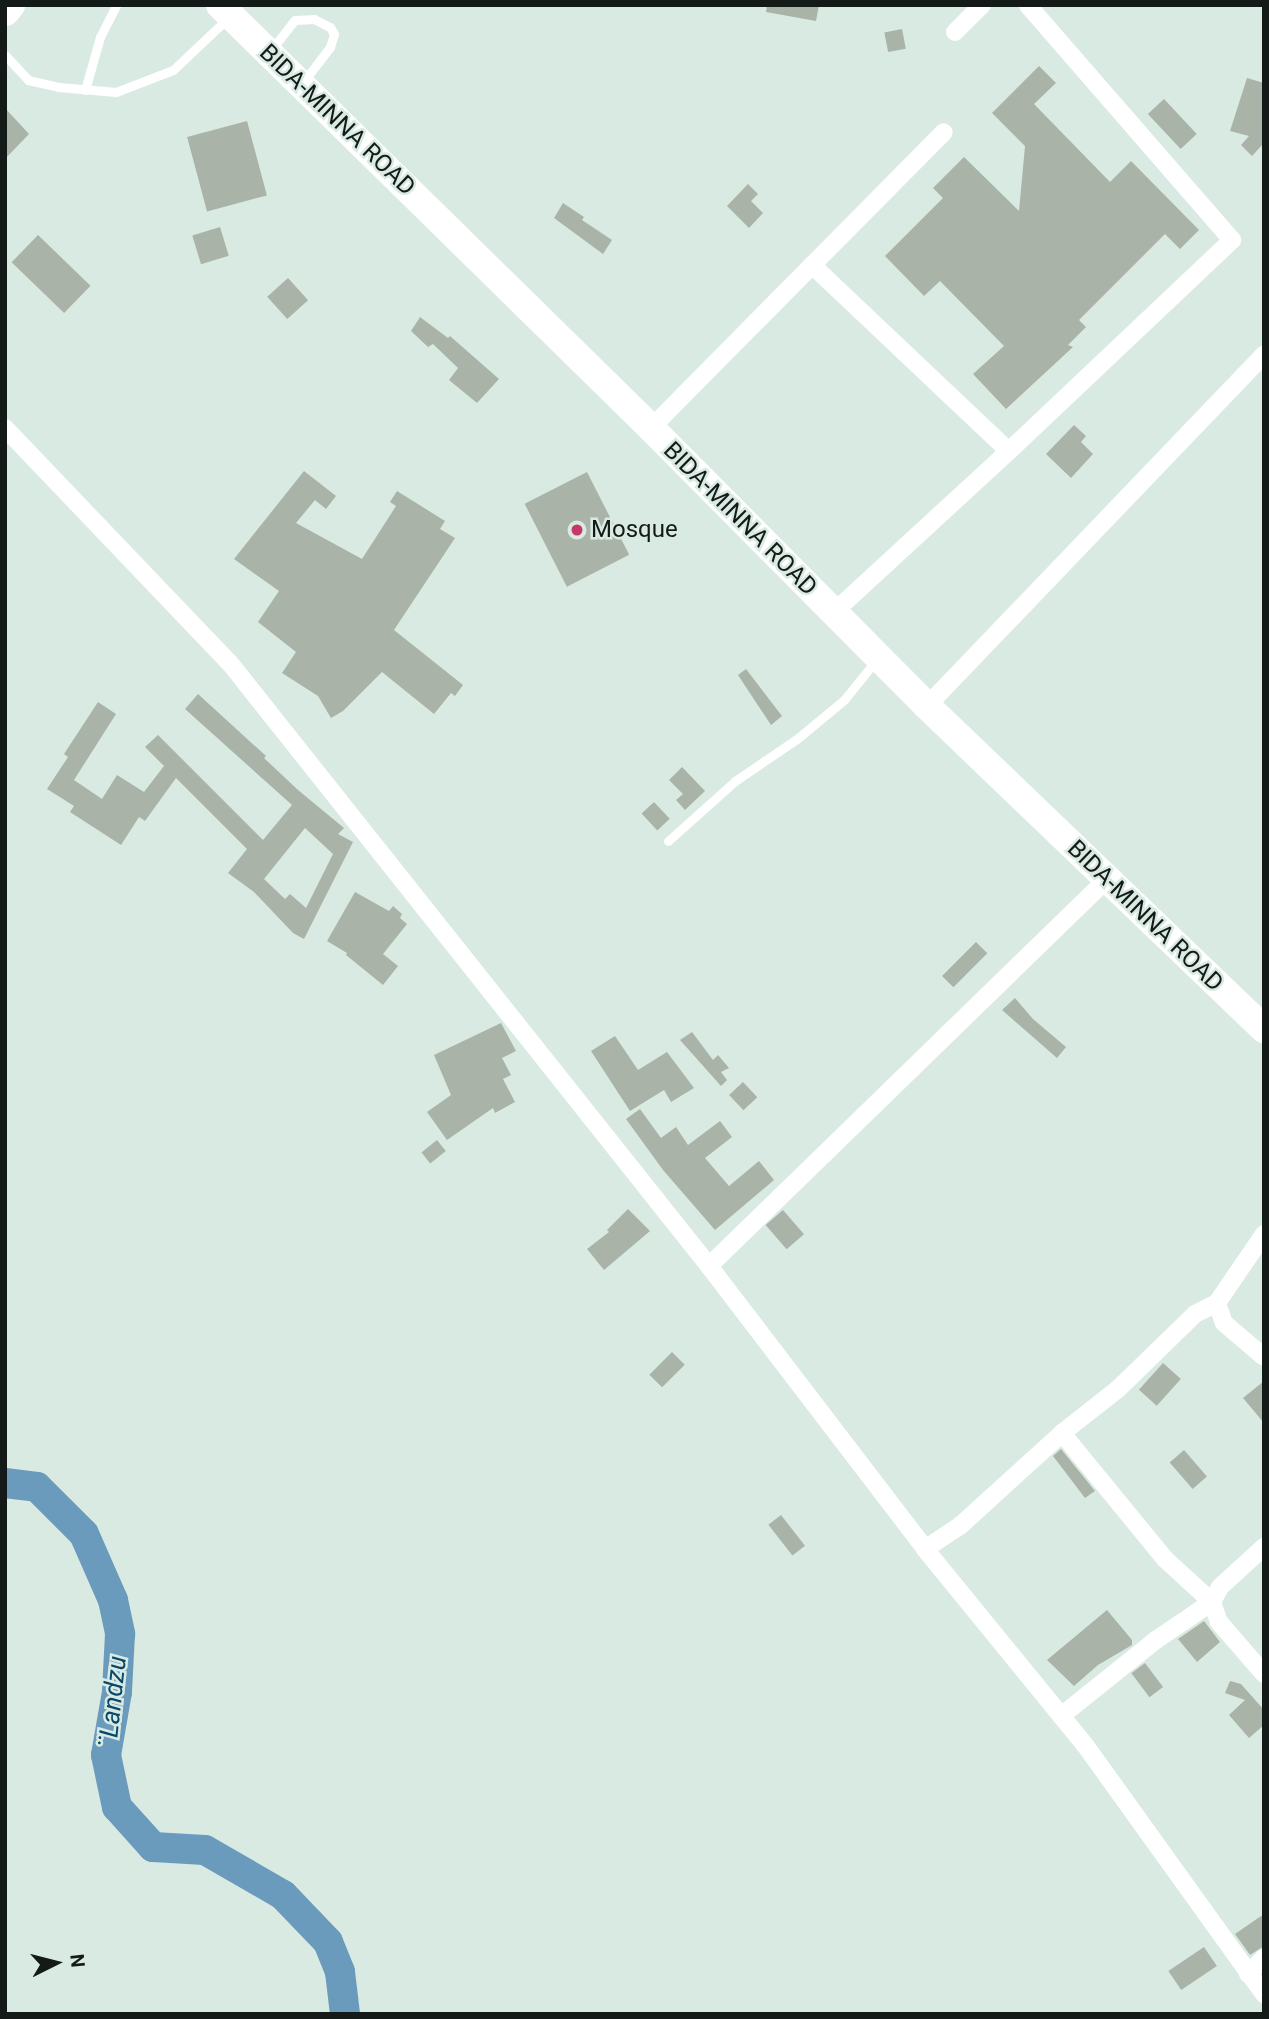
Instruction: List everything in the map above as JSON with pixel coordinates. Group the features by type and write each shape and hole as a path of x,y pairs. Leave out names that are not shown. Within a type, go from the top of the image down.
{"highway":[{"path":"5,11 10,5"}],"main road":[{"name":"BIDA-MINNA ROAD","path":"225,10 651,428 878,658 1105,881 1264,1029"}],"street":[{"path":"955,32 982,5"},
{"path":"834,613 1232,240 1028,5"},
{"path":"651,428 944,132"},
{"path":"812,265 1009,451"},
{"path":"927,706 1264,355"},
{"path":"5,428 229,662 709,1266 925,1549 1061,1716 1264,1994"},
{"path":"709,1266 1105,881"},
{"path":"925,1549 961,1525 1062,1433 1118,1389 1195,1314 1217,1303 1264,1234"},
{"path":"1217,1303 1224,1323 1264,1357"},
{"path":"1062,1433 1165,1559 1212,1602 1219,1622 1264,1674"},
{"path":"1061,1716 1156,1640 1212,1602 1220,1587 1264,1547"},
{"path":"1248,1974 1264,1958"}],"lane":[{"path":"85,90 100,37 116,5"},
{"path":"5,55 28,80 85,90 116,92 173,70 225,10"},
{"path":"268,53 295,20 314,19 330,27 334,34 330,47 301,85"},
{"path":"668,841 735,781 798,738 844,700 878,658"}],"building":[{"path":"767,5 819,5 816,21 766,12"},
{"path":"902,29 906,49 888,52 884,32"},
{"path":"1039,66 1056,83 1034,104 1110,182 1131,161 1199,230 1180,249 1165,234 1079,320 1086,327 1068,345 1073,347 1006,409 973,374 1004,346 940,281 924,296 885,256 943,198 933,188 964,157 1019,211 1025,146 992,113"},
{"path":"1247,78 1264,83 1264,143 1252,156 1241,145 1249,136 1230,131"},
{"path":"1164,99 1197,134 1181,149 1148,114"},
{"path":"5,108 29,134 5,159"},
{"path":"247,121 267,195 207,211 187,137"},
{"path":"748,184 758,194 751,201 763,213 749,228 727,206"},
{"path":"563,203 584,217 582,220 612,240 603,254 554,218"},
{"path":"220,227 229,256 201,264 192,235"},
{"path":"38,235 91,286 64,313 12,262"},
{"path":"288,278 308,300 287,319 267,297"},
{"path":"420,317 448,338 450,336 499,379 477,403 449,380 458,368 433,344 428,347 411,331"},
{"path":"1074,425 1086,436 1081,442 1093,454 1071,478 1046,454"},
{"path":"304,471 336,496 326,509 315,500 296,523 362,559 396,506 390,502 397,491 445,521 440,529 455,538 394,630 463,685 455,696 451,693 434,714 382,672 343,711 331,718 318,696 282,673 296,652 258,622 279,591 234,559"},
{"name":"Mosque","path":"587,472 629,555 567,587 525,504"},
{"path":"746,669 782,716 771,725 738,675"},
{"path":"198,694 266,756 264,758 298,790 344,828 338,834 353,842 304,939 293,933 254,892 228,873 247,849 176,778 145,821 139,817 121,845 70,812 74,806 47,789 68,757 64,754 98,702 116,714 74,780 102,799 117,775 144,792 164,766 145,747 158,735 263,840 292,805 185,709","holes":["305,828 333,854 306,908 290,894 285,899 264,879"]},
{"path":"682,767 705,791 685,810 676,800 683,794 669,780"},
{"path":"654,802 670,819 657,830 642,814"},
{"path":"355,892 389,911 393,906 402,914 400,918 407,924 383,954 398,966 383,985 346,955 347,953 327,941"},
{"path":"976,942 987,953 953,987 942,976"},
{"path":"1015,998 1033,1019 1066,1047 1057,1058 1002,1010"},
{"path":"501,1023 516,1051 502,1058 511,1075 503,1079 515,1102 495,1113 493,1108 447,1140 427,1112 451,1095 434,1055"},
{"path":"692,1032 713,1060 718,1055 729,1068 721,1072 727,1080 721,1086 680,1040"},
{"path":"615,1036 638,1070 667,1052 694,1088 671,1102 664,1090 630,1111 591,1051"},
{"path":"743,1082 757,1097 743,1110 729,1095"},
{"path":"640,1109 661,1138 676,1127 688,1145 720,1121 732,1137 705,1158 729,1186 759,1161 774,1180 715,1230 663,1170 626,1119"},
{"path":"437,1140 446,1151 430,1163 421,1153"},
{"path":"628,1209 650,1231 604,1270 587,1249 609,1232 607,1230"},
{"path":"783,1210 804,1234 787,1249 766,1225"},
{"path":"672,1352 685,1365 662,1387 649,1375"},
{"path":"1163,1363 1181,1379 1157,1406 1139,1390"},
{"path":"1264,1381 1264,1423 1243,1398"},
{"path":"1061,1449 1095,1491 1085,1498 1053,1456"},
{"path":"1184,1450 1207,1476 1193,1489 1170,1462"},
{"path":"781,1515 805,1546 792,1556 768,1525"},
{"path":"1107,1610 1132,1640 1132,1645 1098,1665 1074,1686 1047,1660"},
{"path":"1204,1621 1220,1642 1197,1662 1178,1639"},
{"path":"1145,1663 1163,1687 1149,1697 1131,1673"},
{"path":"1230,1681 1241,1684 1264,1710 1264,1725 1249,1738 1229,1715 1245,1700 1225,1693"},
{"path":"1264,1914 1264,1946 1250,1955 1235,1934"},
{"path":"1204,1947 1217,1966 1181,1990 1168,1971"}],"waterway":[{"name":"¨Landzu","path":"5,1483 37,1487 84,1534 113,1600 120,1634 117,1692 106,1755 117,1807 153,1847 205,1850 283,1895 328,1942 340,1972 345,2014"}],"place":[{"name":"Mosque","path":"577,530"}]}
